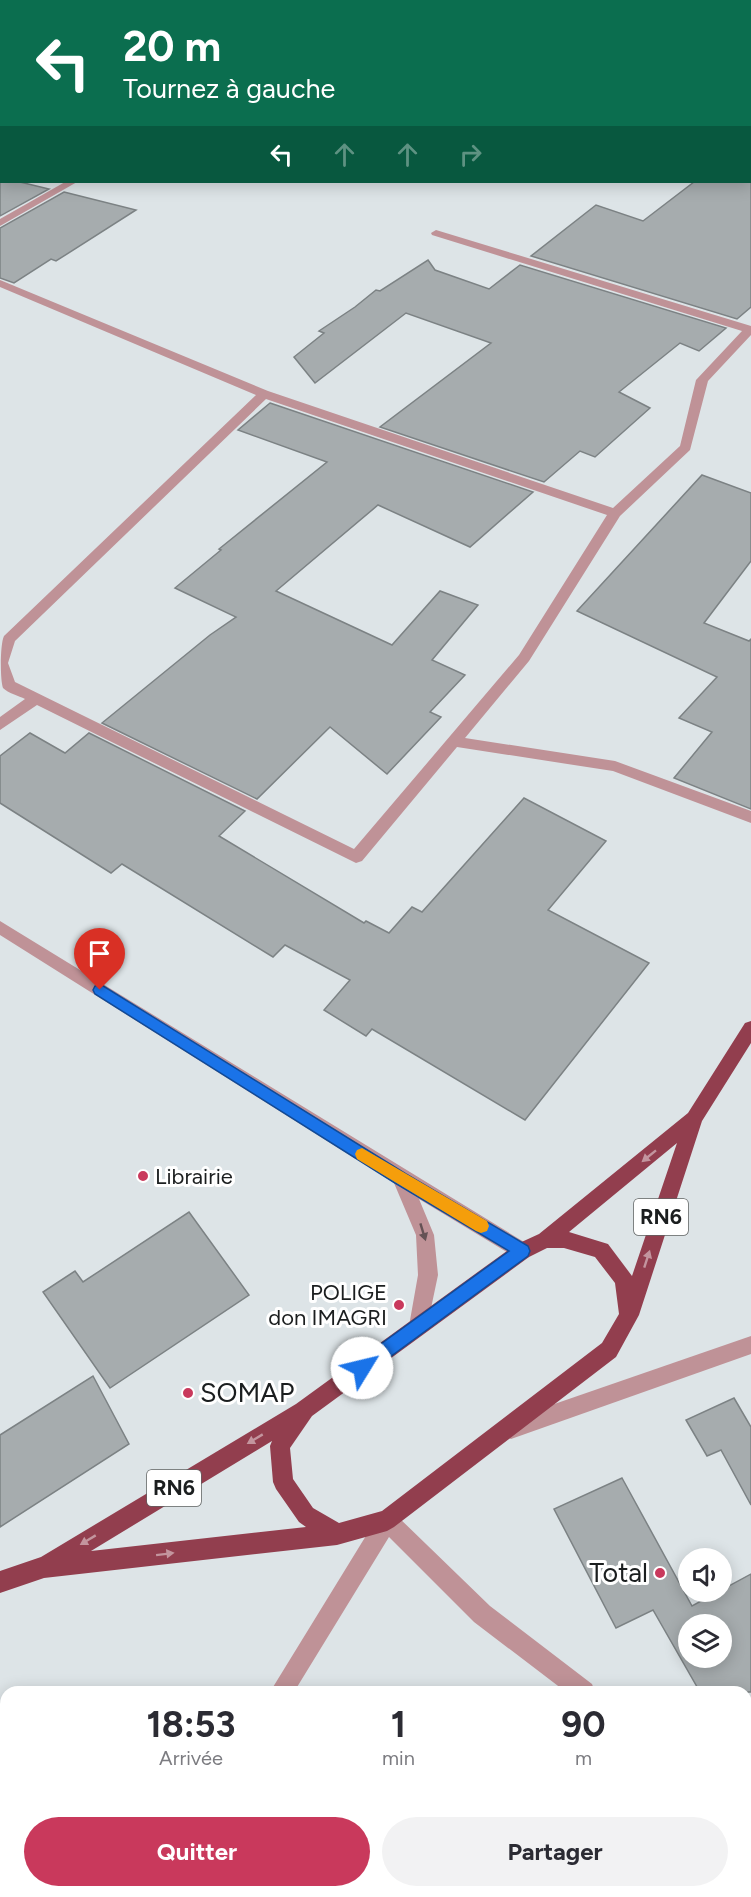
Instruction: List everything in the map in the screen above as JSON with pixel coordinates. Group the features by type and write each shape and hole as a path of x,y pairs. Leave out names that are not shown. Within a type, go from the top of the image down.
{"highway":[{"name":"RN6","path":"628,1315 694,1119 751,1028"},
{"name":"RN6","path":"546,1240 694,1119"},
{"path":"564,1239 601,1250 624,1280 628,1315 609,1350 387,1520 337,1534 306,1515 284,1482 280,1446 305,1409 522,1251 546,1240 564,1239"},
{"name":"RN6","path":"0,1582 44,1567 305,1409"},
{"name":"RN6","path":"44,1567 337,1534"}],"street":[{"path":"0,223 70,183"},
{"path":"264,394 9,639 1,663 9,685 356,857 524,658 615,513 686,447 702,380 750,330 436,233"},
{"path":"0,283 264,394 615,513"},
{"path":"0,725 37,697"},
{"path":"454,741 615,766 751,817"},
{"path":"0,927 400,1178 522,1251"},
{"path":"400,1178 425,1235 428,1275 419,1326"},
{"path":"506,1431 751,1345"},
{"path":"285,1686 387,1520 482,1614 576,1686"}],"building":[{"path":"0,183 24,183 49,189 0,216"},
{"path":"693,183 751,183 751,307 737,319 531,256 596,205 643,221"},
{"path":"64,192 136,210 56,261 51,259 14,283 0,278 0,228"},
{"path":"428,260 435,270 489,289 520,265 726,328 699,351 680,343 619,392 650,408 595,457 580,451 544,482 380,427 491,343 406,313 315,383 294,357 324,333 319,331 376,290 380,291"},
{"path":"270,403 533,492 470,547 378,505 276,591 392,645 440,591 478,605 432,660 465,675 430,712 441,717 387,774 330,727 257,799 102,723 210,635 236,617 175,588 221,550 219,549 327,462 238,430"},
{"path":"702,475 751,493 751,561 704,623 749,641 751,639 751,809 674,778 712,732 679,718 717,677 577,611"},
{"path":"30,733 65,753 89,733 245,811 219,836 364,923 366,921 389,933 412,907 422,912 524,798 606,841 548,910 649,963 525,1120 372,1029 366,1036 324,1010 350,980 285,945 273,957 122,864 111,873 0,803 0,756"},
{"path":"189,1212 249,1295 110,1388 43,1292 75,1271 83,1282"},
{"path":"93,1376 129,1444 0,1527 0,1435"},
{"path":"734,1398 751,1427 751,1505 721,1450 707,1456 686,1420"},
{"path":"622,1478 678,1580 678,1602 690,1602 692,1606 699,1602 732,1602 732,1584 751,1574 751,1686 697,1686 686,1668 732,1668 732,1614 678,1614 678,1654 653,1610 616,1628 554,1509"}],"slow traffic":[{"path":"362,1154 481,1226"}],"place":[{"name":"Librairie","path":"143,1176"},
{"name":"POLIGE don IMAGRI","path":"399,1305"},
{"name":"SOMAP","path":"188,1393"},
{"name":"Total","path":"660,1573"}],"route":[{"path":"100,990 400,1178 522,1251 362,1368"}]}
